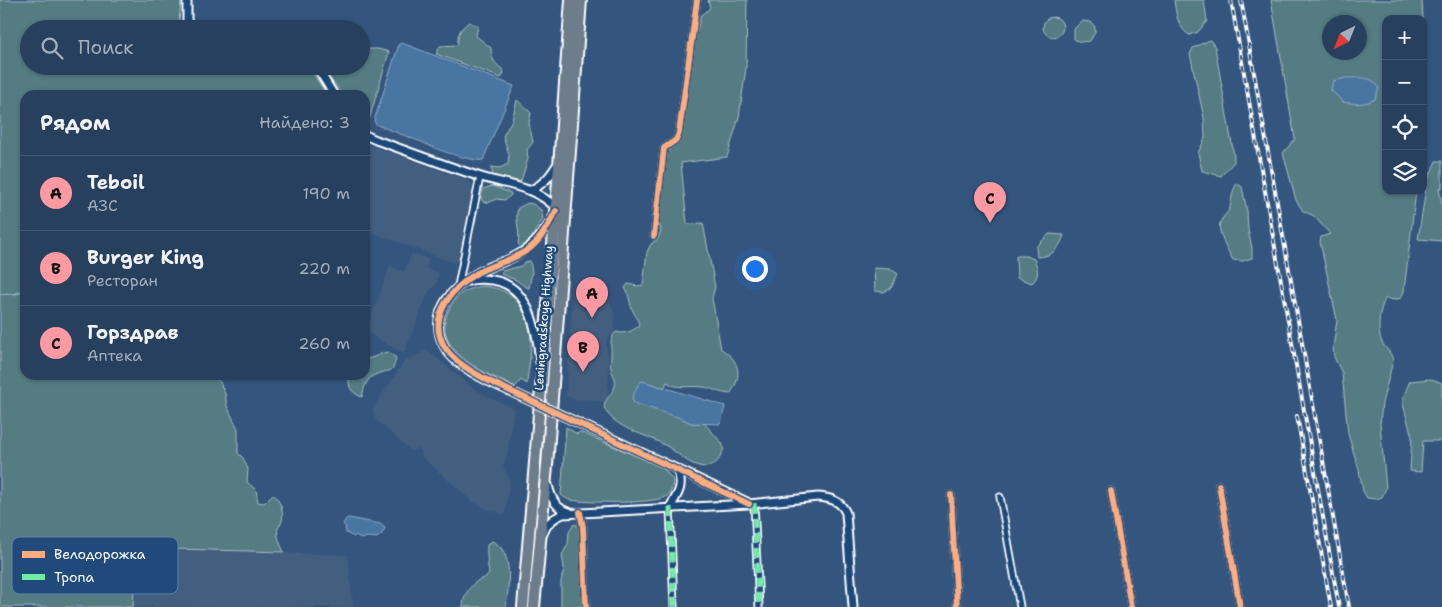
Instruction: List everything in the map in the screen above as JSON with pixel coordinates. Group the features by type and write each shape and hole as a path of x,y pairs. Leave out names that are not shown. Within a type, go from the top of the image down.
{"highway":[{"name":"Leningradskoye Highway","path":"523,607 556,209 571,0"},
{"name":"Leningradskoye Highway","path":"534,607 547,466 581,0"}],"street":[{"path":"187,0 187,20"},
{"path":"654,236 664,148 676,140 679,133 697,0"},
{"path":"322,75 331,90"},
{"path":"370,137 480,177 531,190 547,199 556,209 545,231 528,250 481,271 461,284 448,298 440,315 438,325 443,345 450,354 465,367 489,381 752,504"},
{"path":"531,190 548,179 559,160"},
{"path":"461,284 480,177"},
{"path":"461,284 482,279 496,280 511,288 523,301 528,308 536,331 542,380"},
{"path":"547,466 548,487 554,502 563,510 580,512"},
{"path":"674,607 670,507 681,489 680,476 677,469"},
{"path":"1219,485 1240,607"},
{"path":"1111,491 1131,607"},
{"path":"951,495 957,607"},
{"path":"540,547 544,530 553,519 563,514 752,504 818,497 828,498 839,504 846,513 853,607"},
{"path":"1000,498 1020,607"},
{"path":"752,504 760,607"},
{"path":"580,512 583,527 586,607"}],"shaded area":[{"path":"402,43 514,86 483,160 463,157 444,151 377,125 374,121 399,44"},
{"path":"1346,78 1365,78 1373,81 1379,88 1375,99 1359,104 1343,102 1331,90 1333,81"},
{"path":"370,145 471,183 472,191 458,260 454,263 371,232 370,234"},
{"path":"412,253 429,259 426,268 439,273 436,284 429,291 404,353 374,337 370,332 370,321 390,266 404,272"},
{"path":"573,293 608,296 615,316 614,333 608,337 606,344 609,363 607,402 573,399 566,396"},
{"path":"427,350 469,385 488,397 514,408 507,457 503,467 510,480 505,515 473,502 422,457 421,450 418,448 411,451 375,419 373,408 404,362"},
{"path":"642,381 725,406 721,423 691,423 634,403 632,398"},
{"path":"349,518 380,524 385,528 377,538 368,537 361,539 356,535 354,537 346,533 343,524"},
{"path":"178,549 348,555 353,607 133,607 134,594 178,594"}],"green space":[{"path":"0,0 181,0 179,20 20,20 20,75 314,75 324,90 20,90 20,380 217,380 220,382 227,406 238,429 238,453 243,458 248,469 247,482 256,490 258,502 264,503 273,494 278,499 282,510 282,521 278,528 278,534 284,552 178,549 178,537 12,537 12,594 134,594 133,607 0,607"},
{"path":"708,0 747,0 746,68 739,117 727,157 681,163 687,224 703,223 715,287 712,298 721,349 736,363 738,369 737,381 730,394 703,387 679,387 667,382 664,388 642,381 683,419 691,423 703,422 722,443 724,449 719,458 713,465 706,467 689,462 656,440 619,424 607,413 605,404 615,384 611,371 612,338 616,332 628,332 639,326 625,288 628,284 643,285 647,252 651,244 658,239 661,230 658,216 667,154 682,134 691,55 701,15 710,8"},
{"path":"1174,0 1204,0 1207,21 1198,32 1189,35 1182,28 1176,15"},
{"path":"1271,0 1422,0 1423,15 1382,15 1382,195 1416,195 1404,291 1401,298 1393,300 1386,298 1379,321 1381,339 1393,361 1382,403 1380,424 1386,488 1382,497 1376,499 1367,498 1363,491 1348,434 1342,373 1334,357 1333,348 1337,320 1320,242 1321,237 1330,234 1314,216 1303,211 1296,200 1283,153 1295,139"},
{"path":"1049,17 1057,17 1063,23 1063,31 1057,37 1049,37 1043,31 1043,23"},
{"path":"1082,21 1091,22 1095,27 1095,32 1090,41 1080,42 1074,39 1074,29"},
{"path":"469,22 478,26 476,36 491,48 494,60 504,73 501,78 436,54 440,46 458,45 460,32"},
{"path":"1210,40 1215,47 1234,156 1234,162 1221,176 1202,171 1198,153 1205,138 1204,118 1190,54 1193,48"},
{"path":"370,49 389,52 370,117 370,90 339,90 328,76 370,75"},
{"path":"517,100 531,113 529,123 533,142 527,150 528,159 521,181 493,176 491,167 500,168 508,164 509,154 503,136 512,120"},
{"path":"1436,161 1442,161 1442,188 1439,188 1442,206 1442,241 1418,239 1425,195 1427,195 1427,182"},
{"path":"1237,183 1242,187 1252,248 1252,258 1243,261 1233,260 1219,227 1229,210 1233,191"},
{"path":"492,186 511,193 511,195 505,200 496,199 488,203 483,202 481,198 483,189"},
{"path":"528,203 541,210 543,219 529,244 521,247 518,244 517,213 518,208"},
{"path":"1049,234 1064,235 1055,251 1042,257 1037,257 1036,247"},
{"path":"1016,256 1026,256 1034,259 1038,272 1032,283 1017,278"},
{"path":"530,261 532,272 529,288 501,274 502,271 521,266 525,262"},
{"path":"874,268 890,269 898,274 891,288 884,292 875,291"},
{"path":"482,286 492,287 509,294 521,306 525,314 531,339 527,384 521,380 515,387 476,367 453,348 447,337 445,324 449,309 455,299 462,293"},
{"path":"388,352 396,358 392,369 370,378 370,358"},
{"path":"1431,379 1442,383 1442,441 1423,441 1421,472 1410,471 1412,437 1403,404 1403,397 1410,381"},
{"path":"349,380 368,380 362,397 352,391"},
{"path":"566,427 577,434 580,432 662,467 673,480 670,492 667,496 658,499 634,502 570,500 561,495"},
{"path":"574,524 580,527 582,607 561,607 561,581 564,568 562,555 568,544 569,532"},
{"path":"492,541 499,546 507,561 509,580 506,607 463,607 465,595 470,588 475,582 489,574 487,545"}],"waterway":[{"path":"0,294 20,292"}],"railway":[{"path":"1231,0 1339,607"},
{"path":"1241,0 1349,607"},
{"path":"1297,416 1331,607"}],"marked path":[{"path":"754,503 759,607"},
{"path":"670,507 674,607"}],"cycle path":[{"path":"654,236 664,148 676,140 679,133 697,0"},
{"path":"556,211 541,236 529,249 477,273 459,286 452,294 441,313 439,324 444,346 458,362 489,381 749,504"},
{"path":"1219,485 1240,607"},
{"path":"1111,491 1131,607"},
{"path":"951,495 957,607"},
{"path":"580,512 583,527 586,607"}],"place":[{"name":"Горздрав","path":"990,223"},
{"name":"Teboil","path":"592,318"},
{"name":"Burger King","path":"583,372"}]}
